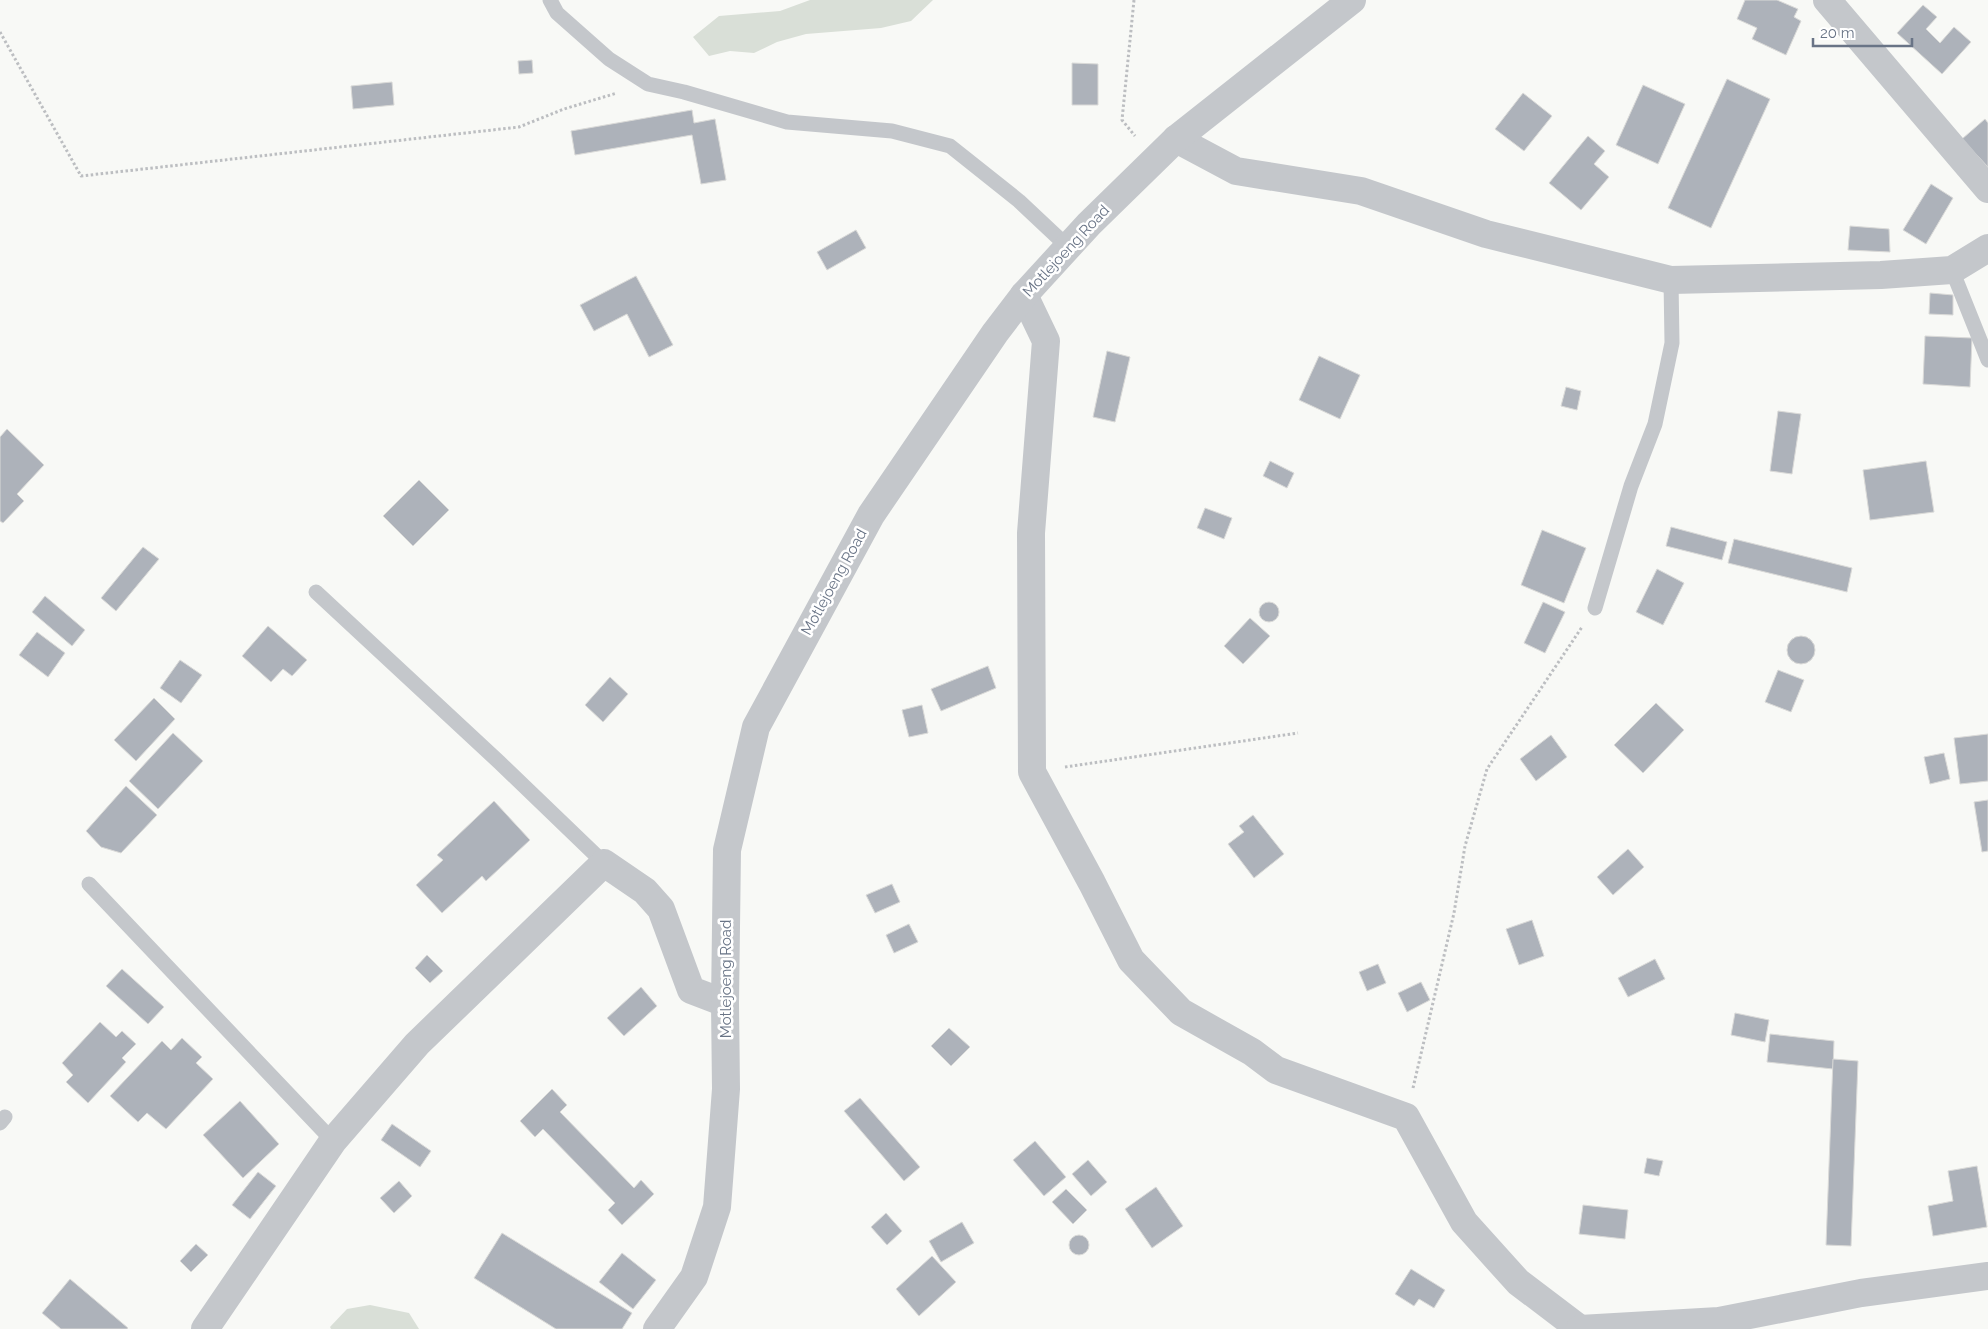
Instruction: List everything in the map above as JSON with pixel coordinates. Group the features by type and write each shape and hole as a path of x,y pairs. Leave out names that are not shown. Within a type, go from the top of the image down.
{"street":[{"name":"Motlejoeng Road","path":"657,1329 694,1276 717,1207 726,1089 727,850 756,726 871,515 995,333 1024,295 1068,247 1176,139 1352,0"},
{"path":"1827,0 1988,189"},
{"path":"1176,139 1236,171 1361,191 1486,234 1671,280 1952,270 1988,248"},
{"path":"1024,295 1046,341 1031,533 1032,772 1131,960 1181,1012 1252,1052 1276,1070 1406,1117 1464,1222 1518,1282 1580,1329 1719,1321 1862,1293 1988,1276"},
{"path":"205,1329 333,1140 417,1044 604,864 645,891 661,909 691,990 725,1003"}],"lane":[{"path":"550,0 557,14 609,59 648,84 684,92 787,122 892,131 950,146 1019,201 1068,247"},
{"path":"1952,270 1988,360"},
{"path":"1595,608 1631,486 1655,424 1672,343 1671,280"},
{"path":"316,592 500,762 604,864"},
{"path":"89,884 333,1140"}],"path":[{"path":"1134,0 1122,120 1154,160"},
{"path":"0,32 81,176 519,127 564,109 648,84"},
{"path":"1406,1117 1454,913 1465,846 1487,769 1595,608"},
{"path":"1032,772 1298,733"}],"shaded area":[{"path":"810,0 933,0 911,21 881,28 806,34 777,42 754,53 730,51 709,56 693,37 719,16 780,11"},
{"path":"370,1305 409,1313 419,1329 331,1329 330,1327 347,1309"}],"building":[{"path":"1745,0 1777,0 1798,9 1794,17 1801,21 1786,55 1752,39 1757,28 1737,19"},
{"path":"1923,5 1937,17 1926,29 1940,43 1954,27 1971,42 1942,74 1897,33"},
{"path":"532,60 533,73 519,74 518,61"},
{"path":"1072,63 1098,64 1098,105 1072,105"},
{"path":"1727,79 1770,99 1711,228 1668,208"},
{"path":"392,82 394,105 353,109 351,86"},
{"path":"1643,85 1685,104 1658,164 1616,145"},
{"path":"1523,93 1552,116 1524,151 1495,129"},
{"path":"692,110 694,123 715,119 726,180 701,184 692,135 575,155 571,131"},
{"path":"1985,119 1988,123 1988,167 1962,139"},
{"path":"1588,136 1605,151 1594,164 1609,177 1581,210 1549,183"},
{"path":"1931,184 1953,198 1926,244 1903,230"},
{"path":"1850,226 1889,229 1890,252 1848,250"},
{"path":"856,230 866,248 827,270 817,252"},
{"path":"636,276 673,345 649,357 627,314 594,331 580,305"},
{"path":"1930,293 1953,295 1953,315 1929,314"},
{"path":"1925,336 1972,338 1970,387 1923,384"},
{"path":"1107,351 1130,357 1115,422 1093,417"},
{"path":"1319,356 1360,375 1340,419 1299,400"},
{"path":"1566,387 1581,391 1577,410 1561,406"},
{"path":"1778,411 1801,414 1792,474 1770,471"},
{"path":"7,429 44,465 17,494 24,501 3,523 0,521 0,437"},
{"path":"1270,461 1294,473 1287,488 1263,476"},
{"path":"1926,461 1934,512 1870,520 1863,470"},
{"path":"419,480 449,510 413,546 383,516"},
{"path":"1205,508 1232,518 1224,539 1197,528"},
{"path":"1671,527 1727,542 1722,560 1666,546"},
{"path":"1542,530 1586,548 1564,603 1521,585"},
{"path":"1734,539 1852,568 1847,592 1728,563"},
{"path":"143,547 159,559 116,611 101,598"},
{"path":"1657,569 1684,583 1663,625 1636,612"},
{"path":"45,596 85,630 72,646 32,612"},
{"path":"1269,602 1276,605 1279,612 1276,619 1269,622 1262,619 1259,612 1262,605"},
{"path":"1543,602 1565,612 1545,653 1524,643"},
{"path":"1250,618 1270,636 1243,664 1224,646"},
{"path":"268,626 307,660 292,676 283,669 271,682 242,656"},
{"path":"37,632 65,653 48,677 19,655"},
{"path":"1801,636 1811,640 1815,650 1811,660 1801,664 1791,660 1787,650 1791,640"},
{"path":"180,660 202,675 181,703 160,688"},
{"path":"988,666 996,688 941,711 931,689"},
{"path":"1778,670 1804,680 1791,712 1765,702"},
{"path":"610,677 628,694 603,722 585,705"},
{"path":"154,698 175,719 136,761 114,740"},
{"path":"1656,703 1684,730 1643,773 1614,745"},
{"path":"922,705 928,733 909,737 902,710"},
{"path":"173,733 203,761 158,809 129,781"},
{"path":"1988,734 1988,781 1960,784 1954,738"},
{"path":"1551,735 1567,757 1536,781 1520,759"},
{"path":"1944,753 1950,779 1930,784 1924,757"},
{"path":"126,786 157,815 121,853 101,847 86,831"},
{"path":"1988,800 1988,851 1982,852 1974,802"},
{"path":"494,801 530,840 486,881 482,876 442,913 416,885 443,860 437,855"},
{"path":"1253,815 1284,854 1254,878 1228,844 1244,832 1239,826"},
{"path":"1628,849 1644,867 1613,895 1597,877"},
{"path":"892,884 900,902 875,913 866,895"},
{"path":"1532,920 1544,956 1519,965 1506,929"},
{"path":"909,924 918,942 894,953 886,935"},
{"path":"427,955 443,971 430,983 415,968"},
{"path":"1655,959 1665,979 1628,997 1618,978"},
{"path":"1378,964 1386,983 1367,991 1359,972"},
{"path":"122,969 164,1007 148,1024 106,986"},
{"path":"1421,982 1430,1000 1407,1012 1398,993"},
{"path":"641,987 657,1006 624,1036 607,1018"},
{"path":"1735,1013 1769,1020 1765,1042 1731,1035"},
{"path":"100,1022 116,1037 122,1031 136,1044 122,1058 126,1062 88,1103 66,1082 73,1075 62,1063"},
{"path":"949,1028 970,1047 951,1066 931,1046"},
{"path":"1770,1034 1834,1041 1833,1069 1767,1062"},
{"path":"182,1038 202,1057 196,1063 213,1079 166,1129 147,1113 138,1122 110,1096 162,1041 171,1050"},
{"path":"1833,1059 1858,1061 1851,1246 1826,1245"},
{"path":"552,1089 567,1105 560,1112 634,1188 641,1180 654,1194 622,1225 608,1210 615,1203 543,1129 535,1137 520,1121"},
{"path":"860,1098 920,1167 904,1181 844,1111"},
{"path":"240,1101 279,1144 243,1178 203,1135"},
{"path":"392,1124 431,1151 420,1167 381,1140"},
{"path":"1035,1141 1066,1177 1044,1196 1013,1160"},
{"path":"1647,1158 1663,1161 1659,1176 1644,1173"},
{"path":"1088,1160 1107,1182 1091,1196 1072,1174"},
{"path":"1977,1166 1987,1227 1933,1236 1928,1206 1953,1201 1948,1171"},
{"path":"258,1172 276,1186 250,1219 232,1205"},
{"path":"399,1181 412,1196 394,1213 380,1198"},
{"path":"1156,1187 1183,1226 1152,1248 1125,1209"},
{"path":"1066,1189 1087,1210 1073,1224 1052,1202"},
{"path":"1583,1205 1628,1210 1625,1239 1579,1234"},
{"path":"886,1213 902,1231 887,1245 871,1227"},
{"path":"962,1222 974,1243 941,1262 929,1241"},
{"path":"502,1233 632,1313 622,1329 556,1329 474,1278"},
{"path":"1079,1235 1086,1238 1089,1245 1086,1252 1079,1255 1072,1252 1069,1245 1072,1238"},
{"path":"196,1244 208,1255 191,1272 180,1261"},
{"path":"622,1253 656,1280 633,1309 599,1282"},
{"path":"932,1256 956,1282 919,1316 896,1289"},
{"path":"1411,1269 1445,1290 1434,1308 1419,1299 1414,1306 1395,1294"},
{"path":"70,1279 128,1328 61,1329 42,1313"}]}
